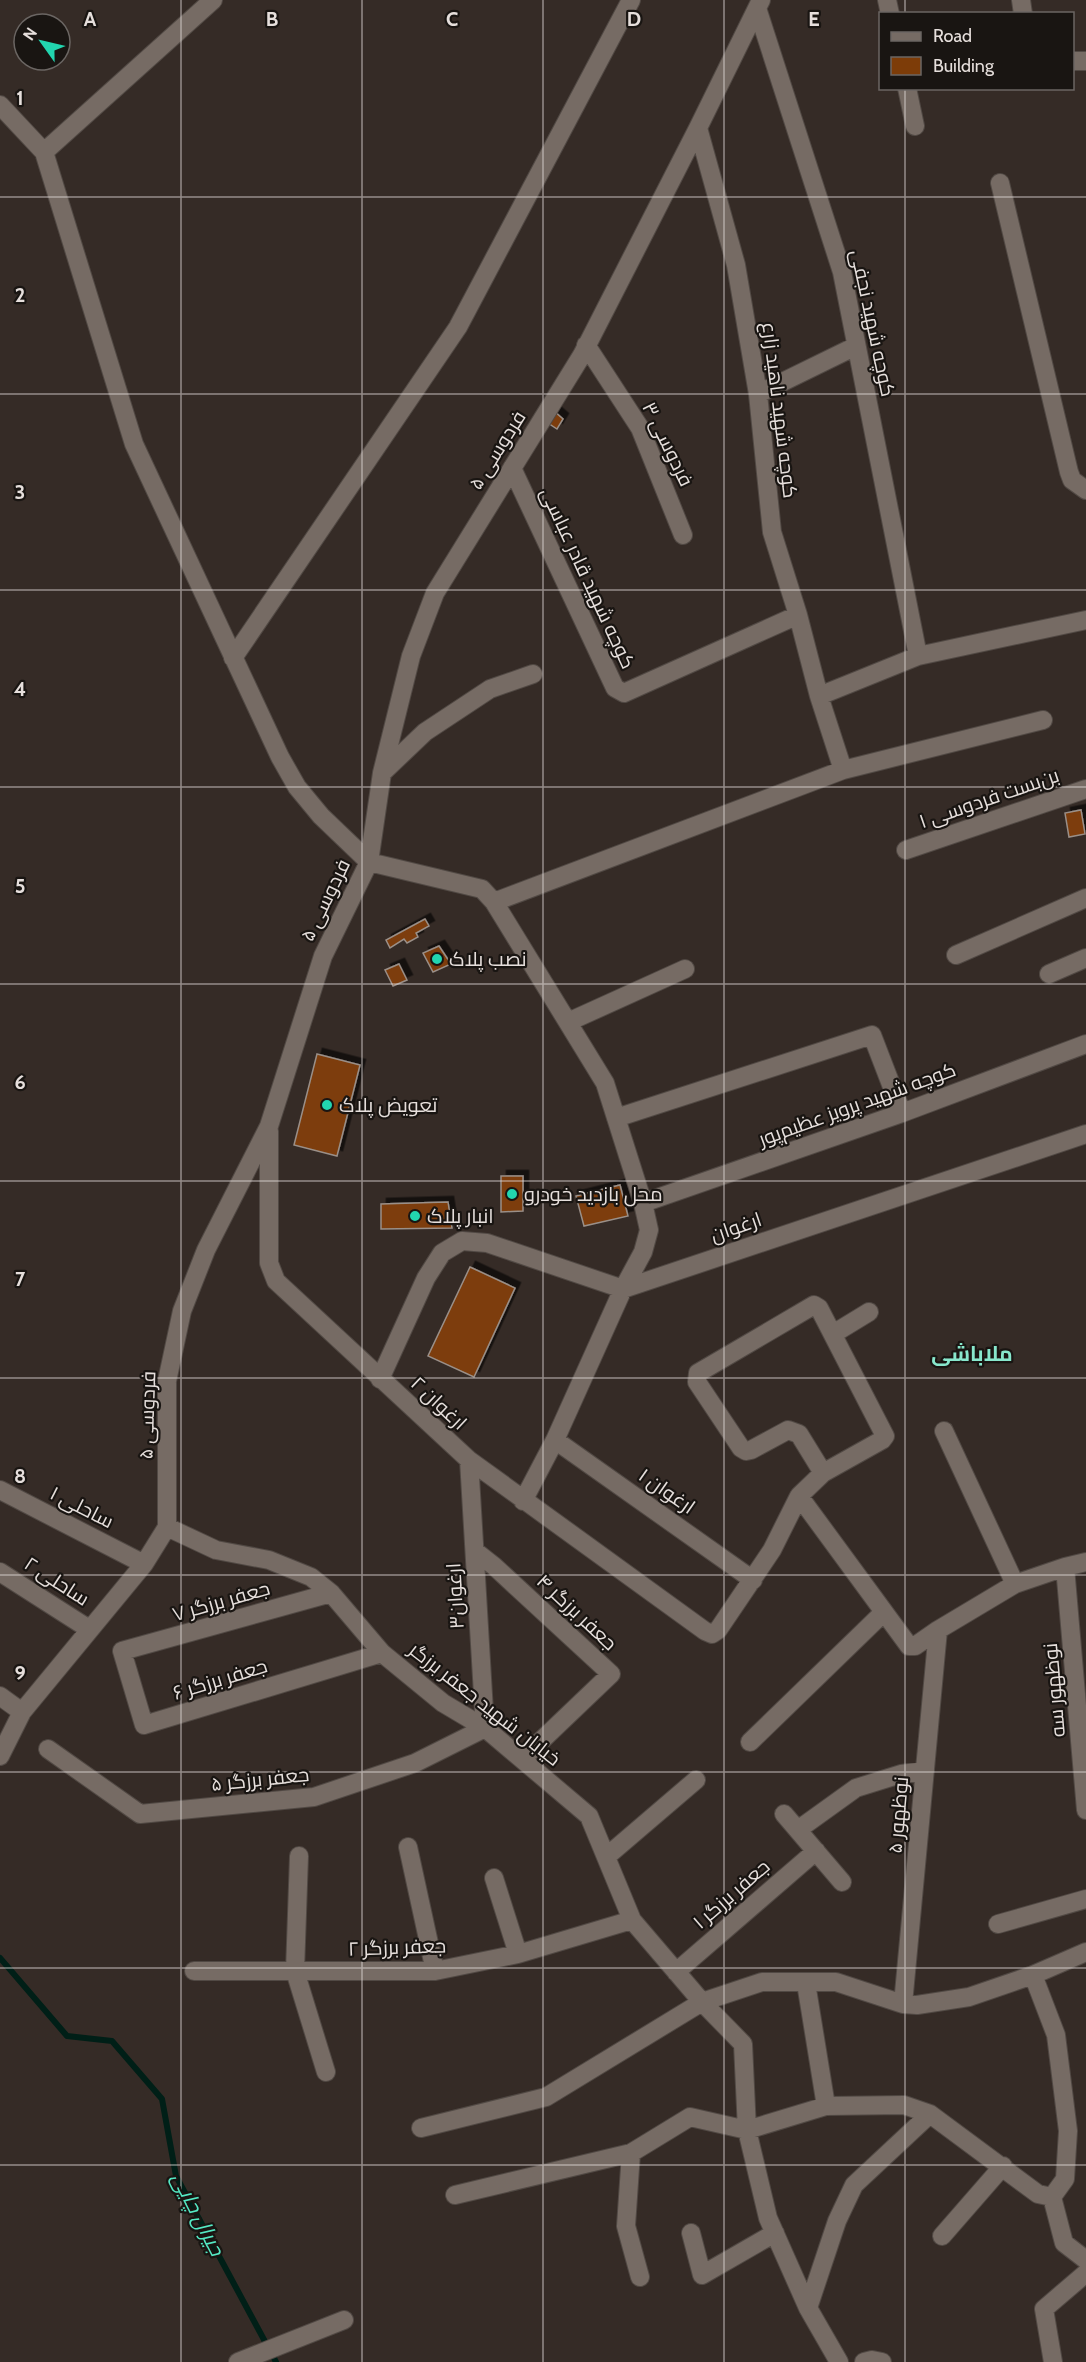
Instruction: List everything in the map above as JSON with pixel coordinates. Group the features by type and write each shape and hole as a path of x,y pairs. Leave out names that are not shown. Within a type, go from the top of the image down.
{"street":[{"path":"44,152 213,0"},
{"path":"233,658 458,327 631,0"},
{"name":"فردوسی ۵","path":"168,1527 167,1381 182,1311 206,1250 269,1126 323,956 369,862 382,773 411,656 422,625 435,593 586,345 759,4"},
{"name":"کوچه شهید نجفی","path":"759,4 842,272 918,656"},
{"path":"907,90 915,126"},
{"path":"0,105 44,152 134,444 279,757 297,787 321,816 369,862 482,889 494,902 605,1083 643,1203 649,1230 643,1252 623,1288 555,1440 523,1501"},
{"name":"کوچه شهید ناهید زارع","path":"698,128 736,265 758,394 772,532 798,615 819,696 843,770"},
{"path":"1000,183 1069,472 1072,480 1086,490"},
{"name":"فردوسی ۳","path":"586,345 640,428 683,535"},
{"path":"758,394 856,346"},
{"name":"کوچه شهید قادر عباسی","path":"512,468 615,688 624,693 798,615"},
{"path":"819,696 918,656 1086,620"},
{"path":"382,773 425,732 490,689 533,674"},
{"path":"494,902 843,770 1043,720"},
{"name":"بن‌بست فردوسی ۱","path":"906,850 1086,789"},
{"path":"956,955 1086,898"},
{"path":"1049,974 1086,958"},
{"path":"568,1022 685,969"},
{"path":"616,1118 872,1035 902,1113"},
{"name":"کوچه شهید پرویز عظیم‌پور","path":"643,1203 902,1113 1086,1044"},
{"name":"ارغوان ۲","path":"269,1126 269,1263 276,1281 380,1379 469,1460 523,1501 712,1634 718,1630 753,1580"},
{"name":"ارغوان","path":"623,1288 1086,1134"},
{"path":"380,1379 426,1278 442,1253 462,1241 487,1243 623,1288"},
{"path":"753,1580 772,1550 799,1496 823,1473 882,1440 885,1436 819,1308 814,1305 699,1373 697,1378 741,1448 751,1450 788,1430 794,1431 799,1434 823,1473"},
{"path":"833,1334 869,1312"},
{"path":"944,1431 1015,1584"},
{"name":"ارغوان ۱","path":"555,1440 753,1580"},
{"name":"ارغوان۳","path":"469,1460 485,1728"},
{"name":"ساحلی ۱","path":"0,1491 144,1564"},
{"path":"799,1496 909,1646 915,1646 1015,1584 1065,1566 1086,1562"},
{"path":"0,1756 22,1712 144,1564 168,1527"},
{"name":"خیابان شهید جعفر برزگر","path":"168,1527 216,1550 269,1560 311,1577 331,1593 382,1653 443,1703 485,1728 589,1816 632,1920 702,2002 742,2044 747,2130 768,2218 808,2308 839,2362"},
{"name":"جعفر برزگر ۴","path":"475,1551 611,1674 522,1759"},
{"name":"نوظهور سه","path":"1065,1566 1080,1649 1086,1810"},
{"name":"ساحلی ۲","path":"0,1572 89,1629"},
{"name":"جعفر برزگر ۷","path":"122,1651 331,1593"},
{"path":"750,1742 884,1612"},
{"name":"نوظهور ۵","path":"903,2004 938,1630"},
{"name":"جعفر برزگر ۶","path":"122,1651 144,1725 382,1653"},
{"path":"0,1696 22,1712"},
{"name":"جعفر برزگر ۵","path":"48,1749 140,1814 314,1797 415,1763 485,1728"},
{"path":"799,1829 856,1788 901,1774 925,1771"},
{"path":"606,1857 696,1780"},
{"path":"784,1814 842,1882"},
{"path":"408,1847 435,1971"},
{"name":"جعفر برزگر ۱","path":"676,1972 816,1851"},
{"path":"299,1856 295,1971 326,2072"},
{"path":"494,1878 518,1954"},
{"path":"998,1924 1086,1899"},
{"name":"جعفر برزگر ۲","path":"194,1971 435,1971 518,1954 632,1920"},
{"path":"421,2128 546,2097 702,2002 762,1982 836,1982 903,2004 917,2005 969,1997 1033,1975 1086,1952"},
{"path":"1033,1975 1056,2035 1068,2131 1065,2179 1052,2197"},
{"path":"806,1983 826,2106"},
{"path":"455,2195 631,2153 690,2117 747,2130 826,2106 904,2105 930,2114 1038,2194 1052,2197"},
{"path":"808,2308 837,2221 854,2186 930,2114"},
{"path":"631,2153 626,2226 640,2277"},
{"path":"942,2236 1003,2166"},
{"path":"1052,2197 1064,2243 1086,2260"},
{"path":"691,2233 702,2275 775,2233"},
{"path":"1053,2362 1044,2309 1086,2273"},
{"path":"238,2362 344,2320"},
{"path":"864,2362 872,2360 882,2362"}],"building":[{"path":"555,412 563,419 557,429 548,423"},
{"path":"1081,810 1085,834 1069,837 1065,813"},
{"path":"425,919 429,926 416,933 418,937 407,943 404,939 390,948 386,940"},
{"name":"نصب پلاک","path":"439,946 451,964 433,972 423,953"},
{"path":"399,964 407,980 393,986 385,970"},
{"name":"تعویض پلاک","path":"317,1054 360,1065 337,1156 294,1145"},
{"name":"محل بازدید خودرو","path":"501,1176 523,1176 523,1211 501,1212"},
{"path":"620,1185 628,1216 584,1226 576,1196"},
{"name":"انبار پلاک","path":"448,1202 452,1228 381,1229 381,1204"},
{"path":"470,1267 515,1288 474,1377 428,1356"}],"waterway":[{"name":"جیرال چایی","path":"0,1958 67,2036 112,2041 162,2099 176,2176 276,2362"}],"place":[{"name":"نصب پلاک","path":"437,959"},
{"name":"تعویض پلاک","path":"327,1105"},
{"name":"محل بازدید خودرو","path":"512,1194"},
{"name":"انبار پلاک","path":"415,1216"}],"district":[{"name":"ملاباشی","path":"972,1354"}]}
